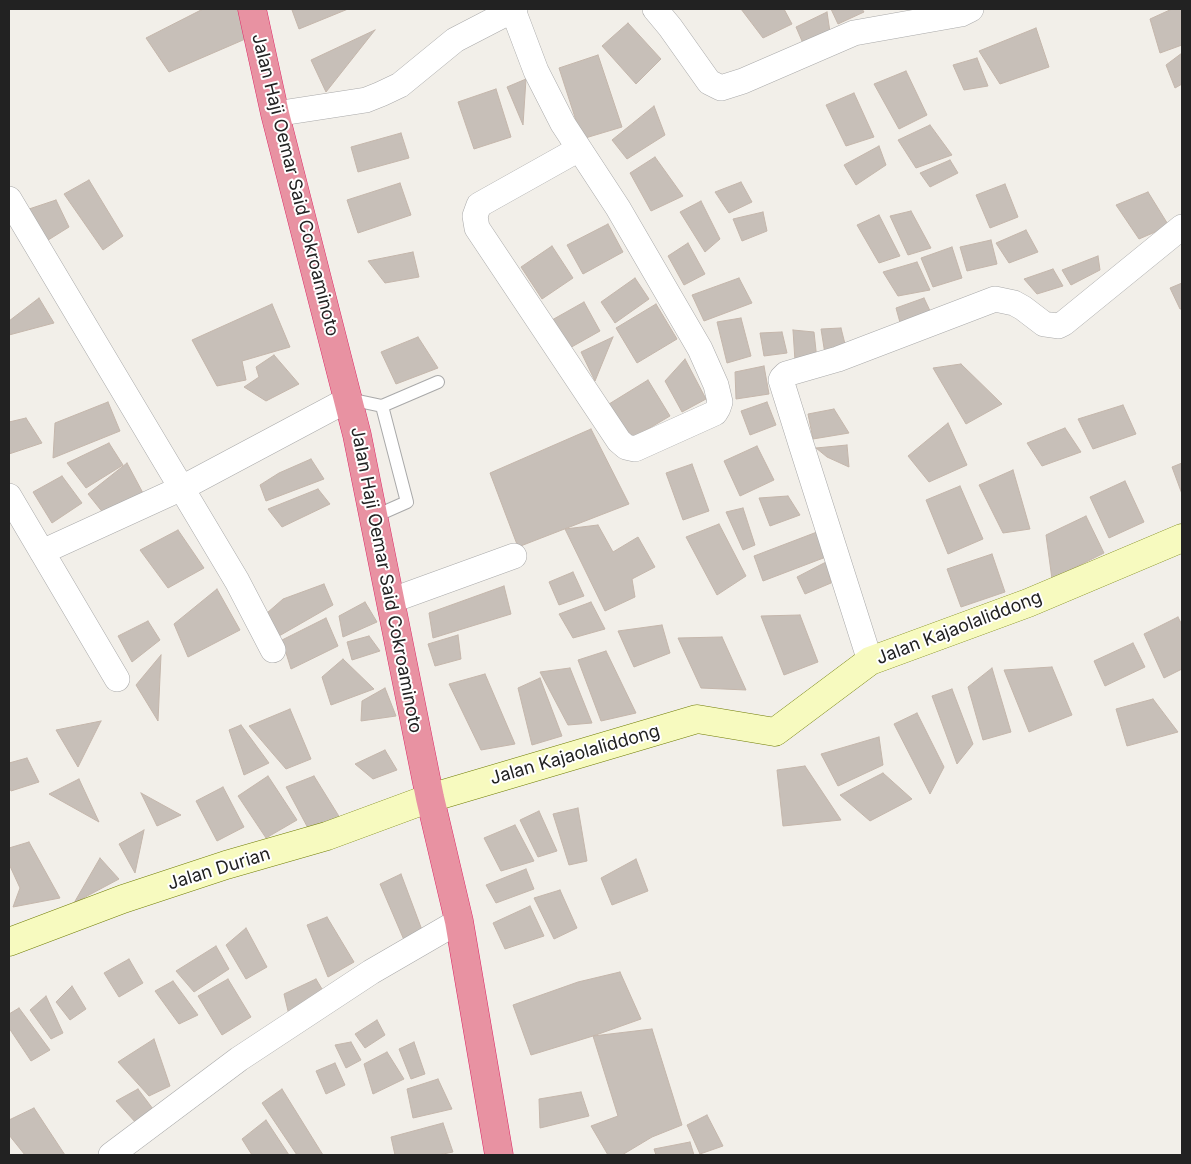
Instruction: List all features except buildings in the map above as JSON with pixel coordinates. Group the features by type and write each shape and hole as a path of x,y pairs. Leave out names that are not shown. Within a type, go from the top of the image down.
{"highway":[{"name":"Jalan Haji Oemar Said Cokroaminoto","path":"252,9 275,114 349,399 430,798 459,921 499,1155"}],"street":[{"path":"275,114 366,100 400,86 455,40 514,9 536,71 563,124 618,208 700,349 716,385 720,402 714,413 635,449 626,448 619,441 477,228 475,216 479,205 579,149"},
{"path":"655,9 709,82 721,88 743,81 854,33 961,14 971,9"},
{"path":"9,199 237,581 273,650"},
{"path":"870,661 798,435 781,380 782,378 786,374 838,359 996,299 1014,303 1044,324 1058,326 1182,227"},
{"path":"42,552 182,488 349,399"},
{"path":"9,496 117,679"},
{"name":"Jalan Kajaolaliddong","path":"430,798 697,719 775,732 870,661 1028,603 1182,538"},
{"path":"390,601 514,556"},
{"name":"Jalan Durian","path":"9,942 123,900 226,865 327,836 430,798"},
{"path":"117,1154 239,1059 371,972 459,921"}],"lane":[{"path":"349,399 382,406 438,382"},
{"path":"373,517 407,502 382,406"}]}
